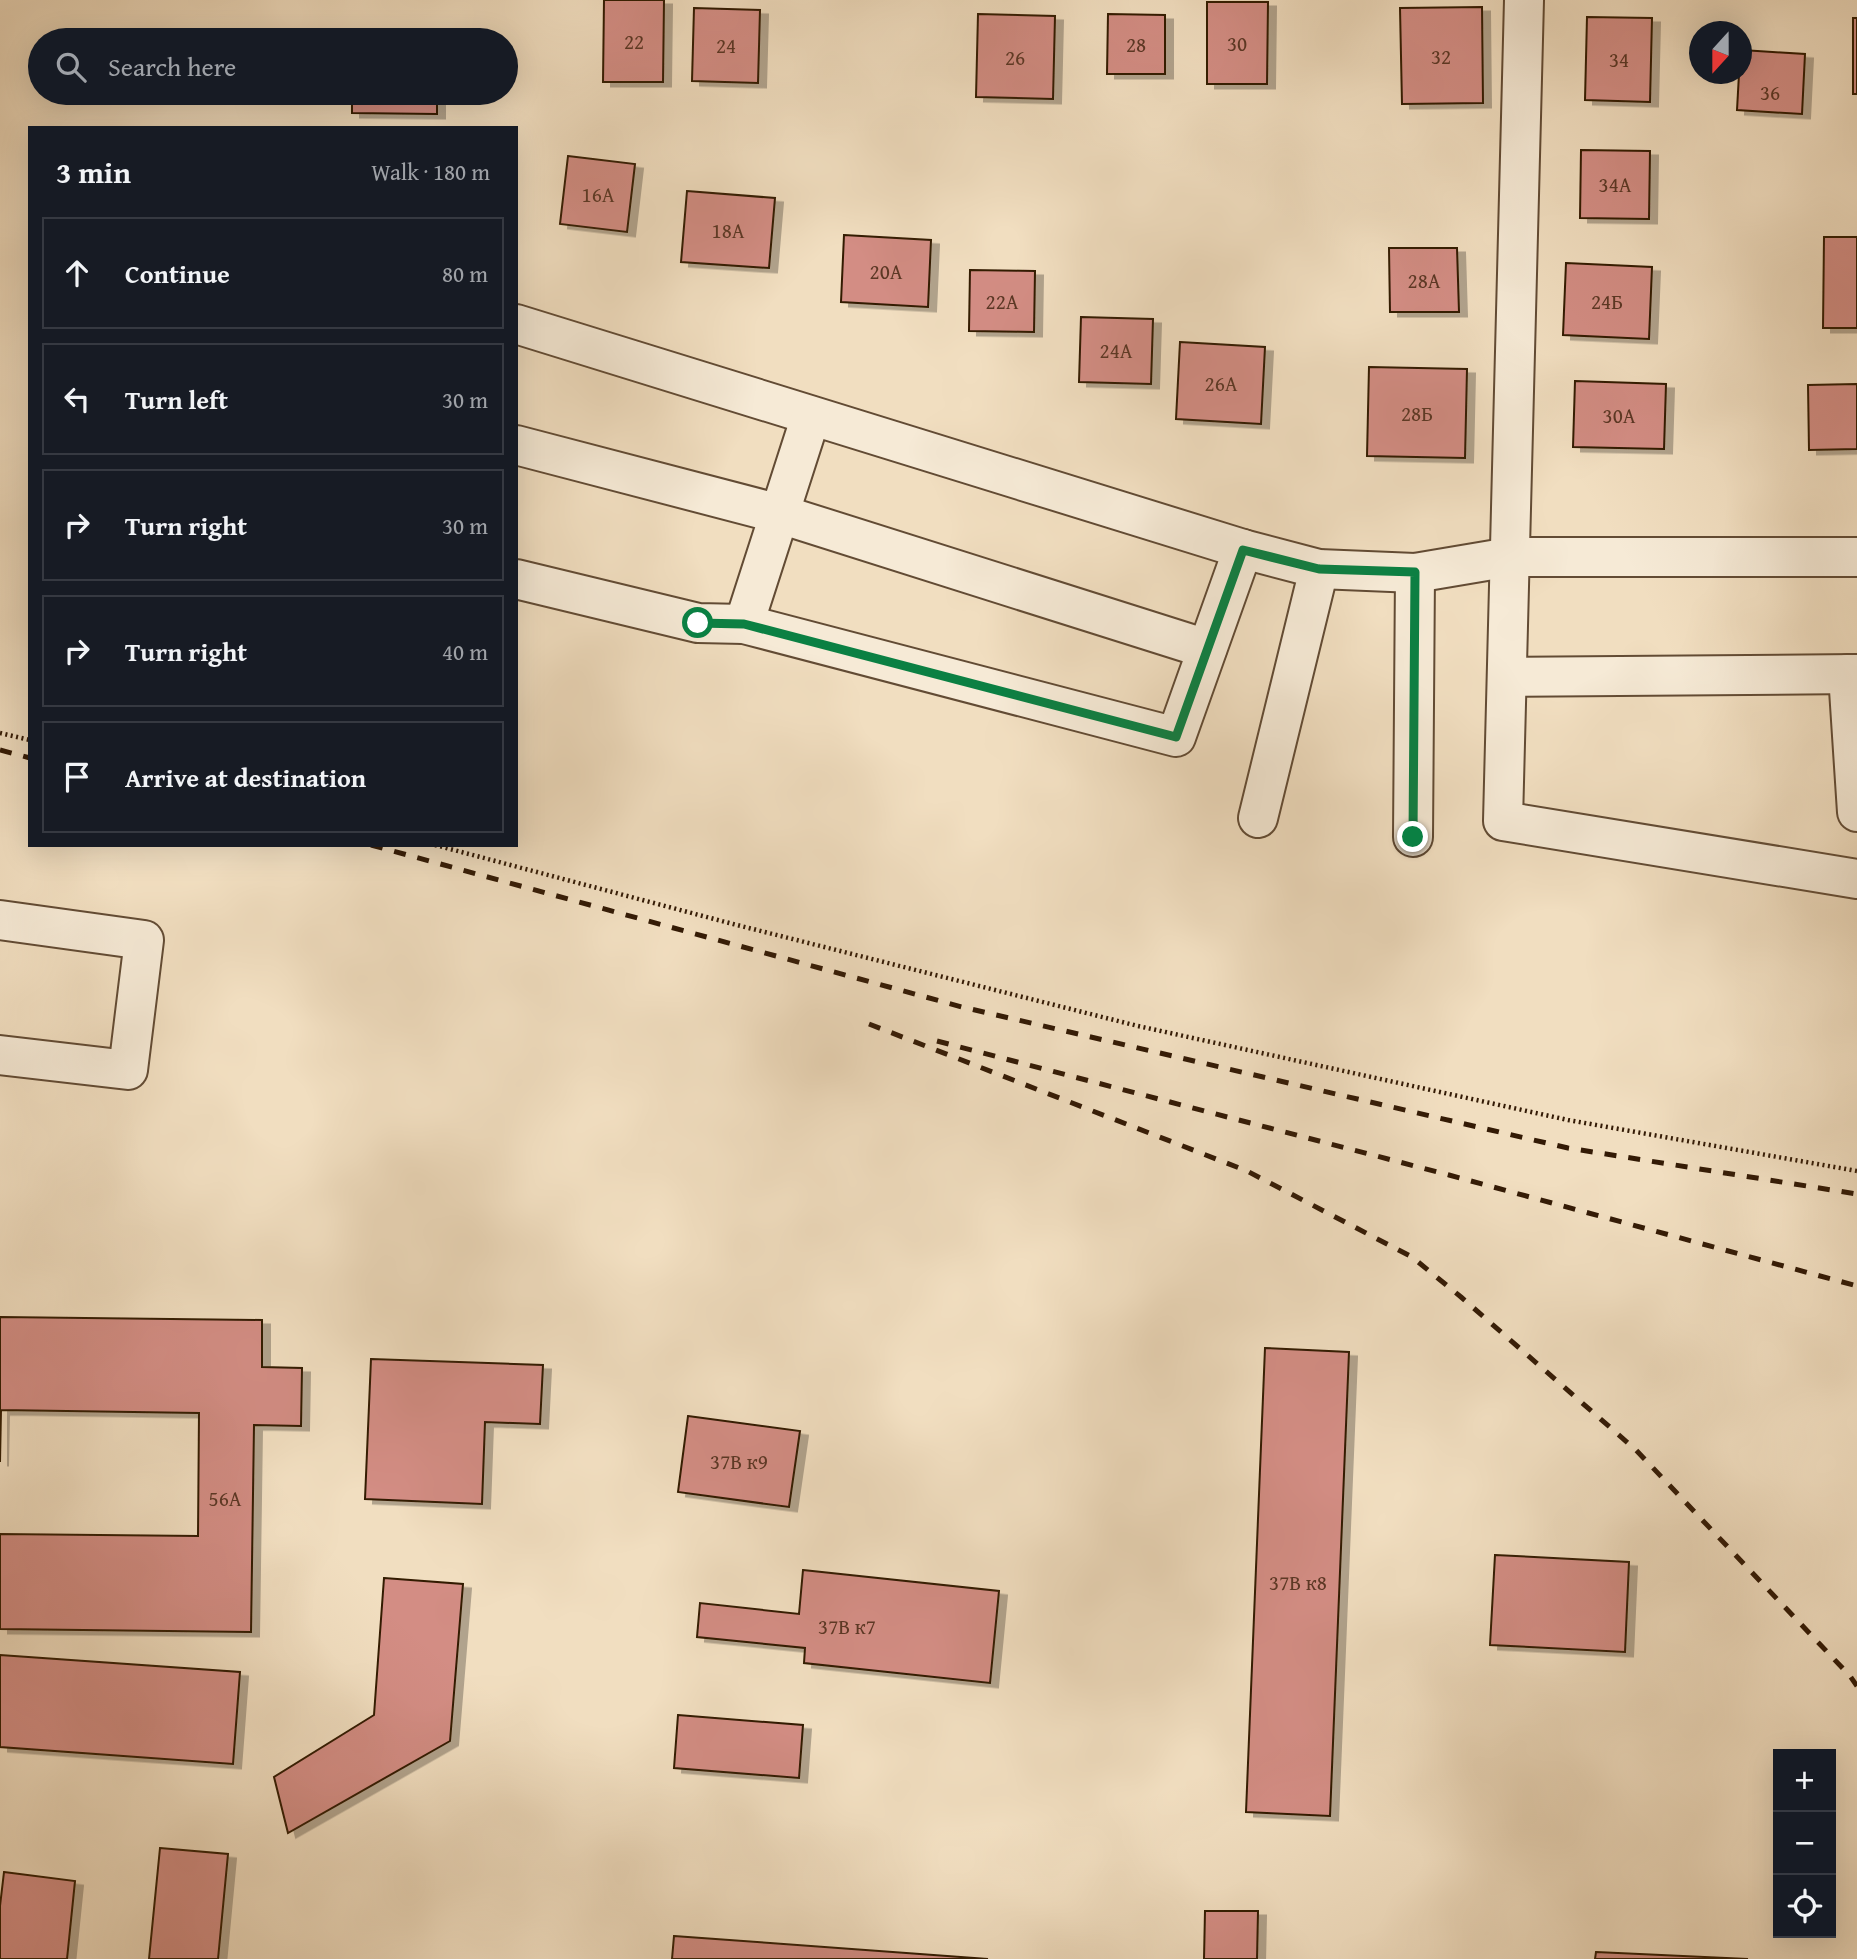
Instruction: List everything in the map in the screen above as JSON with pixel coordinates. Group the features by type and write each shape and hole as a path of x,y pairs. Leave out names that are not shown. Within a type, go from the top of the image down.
{"lane":[{"path":"1524,0 1503,821 1857,879"},
{"path":"518,325 1243,550 1319,569 1415,572 1510,557 1857,557"},
{"path":"744,624 811,416"},
{"path":"518,446 780,514 1208,649"},
{"path":"518,579 698,623 744,624 1176,737 1243,550"},
{"path":"1258,818 1319,569"},
{"path":"1413,837 1415,572"},
{"path":"1507,677 1852,674 1857,812"},
{"path":"0,920 144,940 128,1070 0,1055"}],"path":[{"path":"0,733 28,740"},
{"path":"443,847 1138,1026 1568,1120 1857,1171"}],"building":[{"path":"604,0 664,0 663,82 603,82"},
{"path":"1207,2 1268,2 1267,84 1207,84"},
{"path":"1482,7 1483,103 1402,104 1400,8"},
{"path":"694,8 760,10 758,83 692,81"},
{"path":"978,14 1055,16 1053,99 976,97"},
{"path":"1108,14 1165,15 1165,74 1107,74"},
{"path":"1587,17 1652,18 1650,102 1585,100"},
{"path":"1853,18 1857,18 1857,94 1853,94"},
{"path":"1752,51 1805,54 1802,114 1737,110 1738,84 1752,84"},
{"path":"352,105 437,105 437,114 352,113"},
{"path":"1581,150 1650,151 1649,219 1580,218"},
{"path":"568,156 635,164 627,232 560,224"},
{"path":"687,191 775,198 769,268 681,262"},
{"path":"844,235 931,240 928,307 841,302"},
{"path":"1824,237 1857,237 1857,328 1823,328"},
{"path":"1389,248 1457,248 1459,312 1390,312"},
{"path":"1566,263 1652,267 1649,339 1563,335"},
{"path":"970,270 1035,271 1034,332 969,331"},
{"path":"1081,317 1153,319 1151,384 1079,382"},
{"path":"1180,342 1265,347 1261,424 1176,419"},
{"path":"1369,367 1467,369 1465,458 1367,456"},
{"path":"1575,381 1666,384 1664,449 1573,447"},
{"path":"1857,384 1857,449 1809,450 1808,385"},
{"path":"0,1317 262,1320 262,1367 302,1368 301,1426 254,1425 251,1632 0,1629 0,1534 198,1536 199,1413 1,1410 0,1462"},
{"path":"1265,1348 1349,1352 1330,1816 1246,1812"},
{"path":"371,1359 543,1365 540,1424 485,1422 482,1504 365,1499"},
{"path":"688,1416 800,1431 789,1507 678,1492"},
{"path":"1495,1555 1629,1562 1625,1652 1490,1645"},
{"path":"803,1570 999,1591 990,1683 804,1663 805,1648 697,1637 700,1603 799,1614"},
{"path":"384,1578 463,1584 450,1741 288,1833 274,1777 374,1715"},
{"path":"0,1655 240,1672 233,1764 0,1747"},
{"path":"678,1715 803,1725 799,1778 674,1768"},
{"path":"160,1848 228,1854 218,1959 149,1959"},
{"path":"4,1872 75,1881 67,1959 0,1959 0,1906"},
{"path":"1205,1911 1258,1911 1257,1959 1204,1959"},
{"path":"674,1936 988,1959 672,1959"},
{"path":"1596,1952 1748,1959 1595,1959"}],"railway":[{"path":"0,750 28,757"},
{"path":"378,847 962,1007 1568,1148 1857,1194"},
{"path":"869,1024 1247,1171 1412,1257 1636,1450 1857,1686"},
{"path":"937,1041 1449,1175 1857,1286"}],"route":[{"path":"698,623 744,624 1176,737 1243,550 1319,569 1415,572 1413,837"}]}
